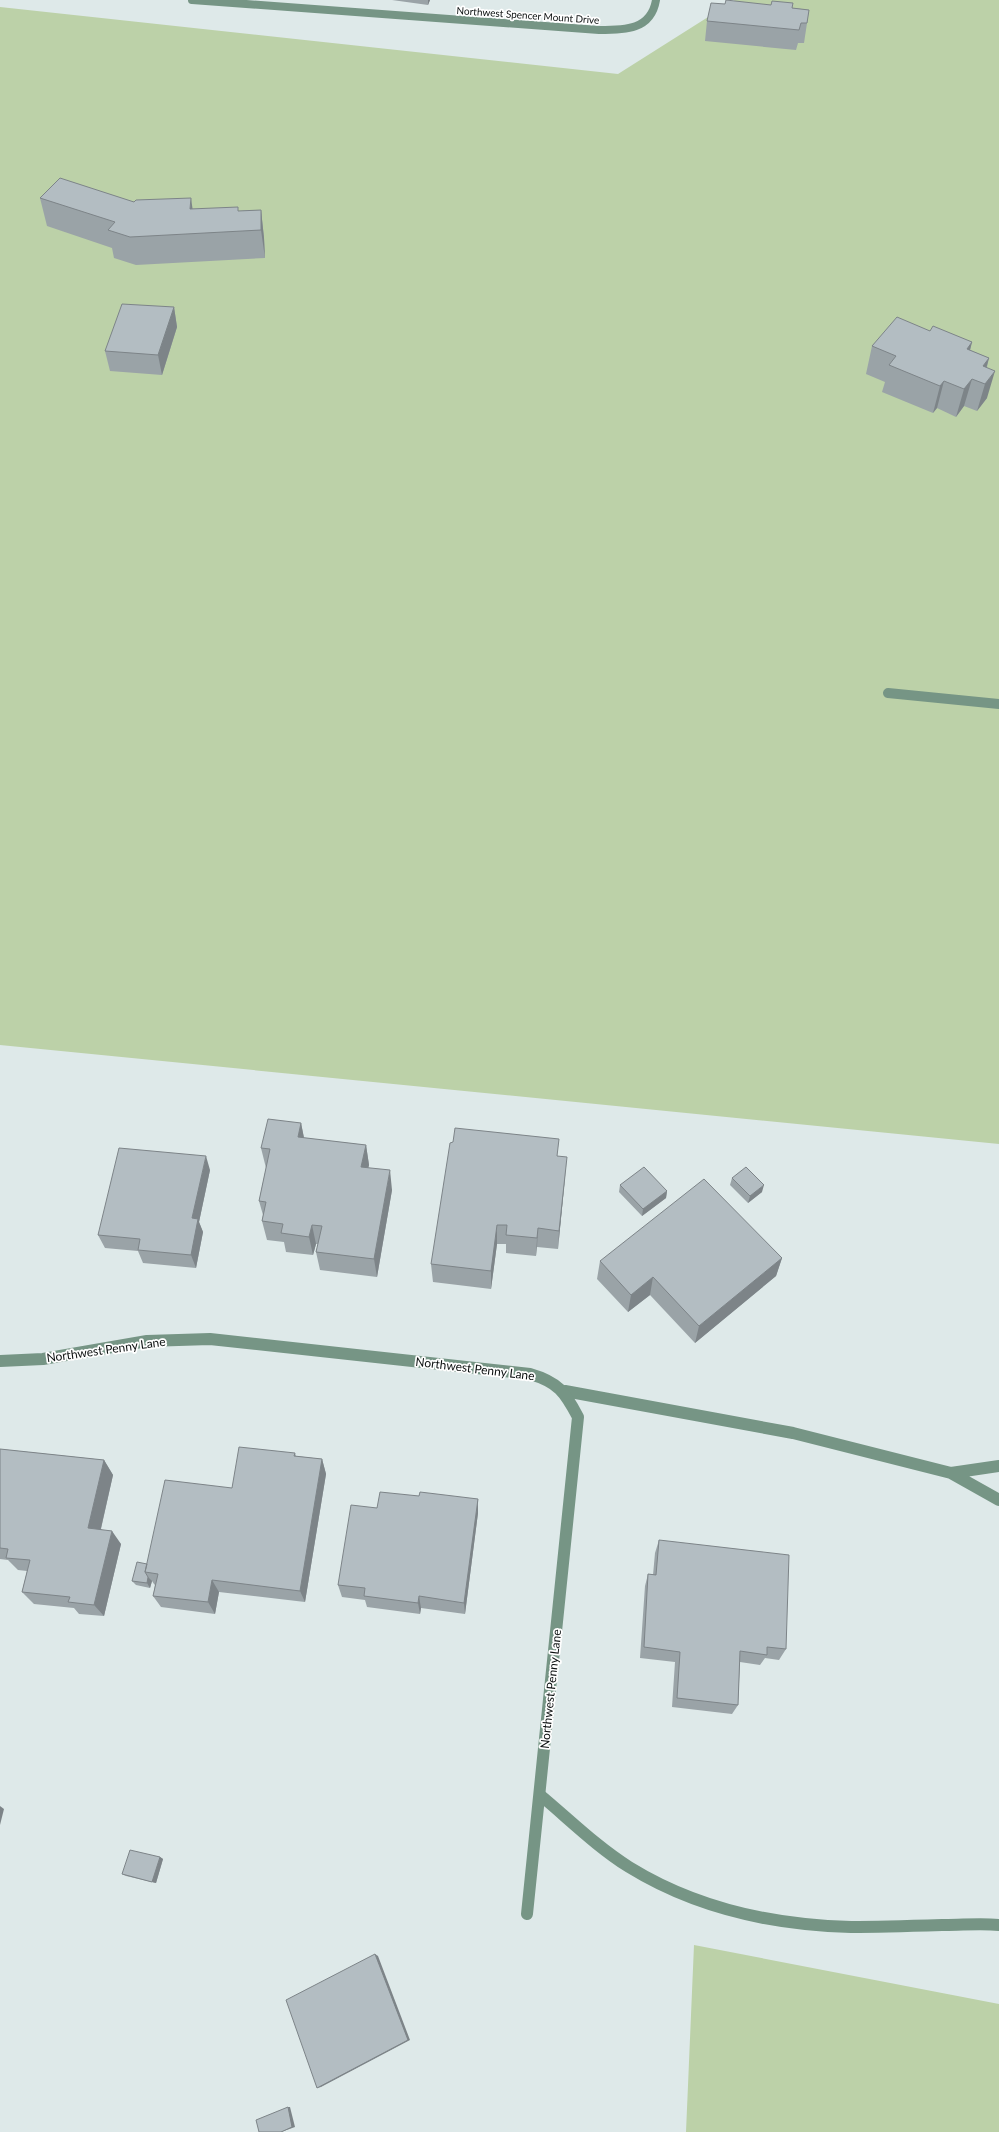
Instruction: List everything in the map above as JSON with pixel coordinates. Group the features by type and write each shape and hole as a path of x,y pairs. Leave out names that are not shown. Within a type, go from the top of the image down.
{"street":[{"name":"Northwest Spencer Mount Drive","path":"192,0 582,29 622,30 639,24 652,16 656,6 656,0"},
{"path":"888,693 999,704"},
{"name":"Northwest Penny Lane","path":"0,1361 43,1359 147,1341 210,1338 530,1374 545,1378 565,1391 578,1417 528,1914"},
{"path":"565,1391 793,1433 951,1473 999,1500"},
{"path":"951,1473 999,1466"},
{"path":"540,1795 630,1867 676,1892 732,1914 800,1925 884,1927 999,1925"}],"green space":[{"path":"735,0 999,0 999,1144 0,1045 0,7 618,74"},
{"path":"694,1945 999,2004 999,2132 686,2132"}],"building":[{"path":"726,0 771,5 772,1 793,3 792,8 809,10 807,23 801,23 799,30 707,21 711,3 725,4"},
{"path":"60,178 134,202 136,200 191,198 190,209 238,207 238,211 261,210 261,230 130,237 108,230 115,222 40,198"},
{"path":"122,304 174,307 158,355 105,351"},
{"path":"897,317 930,331 933,326 972,342 967,349 989,358 983,366 995,371 985,384 972,379 964,389 944,381 940,386 889,365 896,356 872,346"},
{"path":"268,1119 301,1123 298,1137 366,1145 361,1167 390,1170 374,1259 316,1252 322,1226 312,1225 309,1237 281,1233 283,1224 262,1221 266,1202 259,1201 270,1149 261,1148"},
{"path":"455,1128 559,1139 557,1156 567,1157 559,1231 538,1228 537,1238 506,1235 507,1225 497,1225 491,1271 431,1264 450,1143 453,1142"},
{"path":"119,1148 206,1156 192,1218 198,1219 191,1255 138,1250 140,1239 98,1235"},
{"path":"644,1167 667,1191 643,1209 620,1185"},
{"path":"746,1167 764,1185 750,1196 732,1178"},
{"path":"704,1179 782,1258 699,1326 653,1277 631,1295 600,1261"},
{"path":"239,1447 295,1453 294,1456 322,1459 300,1591 212,1580 208,1602 153,1596 158,1574 145,1572 165,1480 232,1488"},
{"path":"0,1449 104,1460 88,1528 112,1531 94,1605 68,1602 70,1597 22,1592 30,1560 6,1558 8,1549 0,1548"},
{"path":"380,1492 419,1496 420,1492 478,1499 464,1603 419,1596 418,1603 364,1596 365,1588 338,1585 351,1505 377,1508"},
{"path":"659,1540 789,1555 786,1649 767,1647 767,1655 740,1651 738,1705 677,1698 680,1652 644,1647 648,1574 656,1575"},
{"path":"137,1562 147,1564 145,1572 148,1577 147,1583 132,1581"},
{"path":"130,1850 160,1857 152,1882 122,1874"},
{"path":"375,1954 408,2040 317,2088 286,2000"},
{"path":"288,2107 292,2127 281,2132 259,2132 256,2120"}]}
